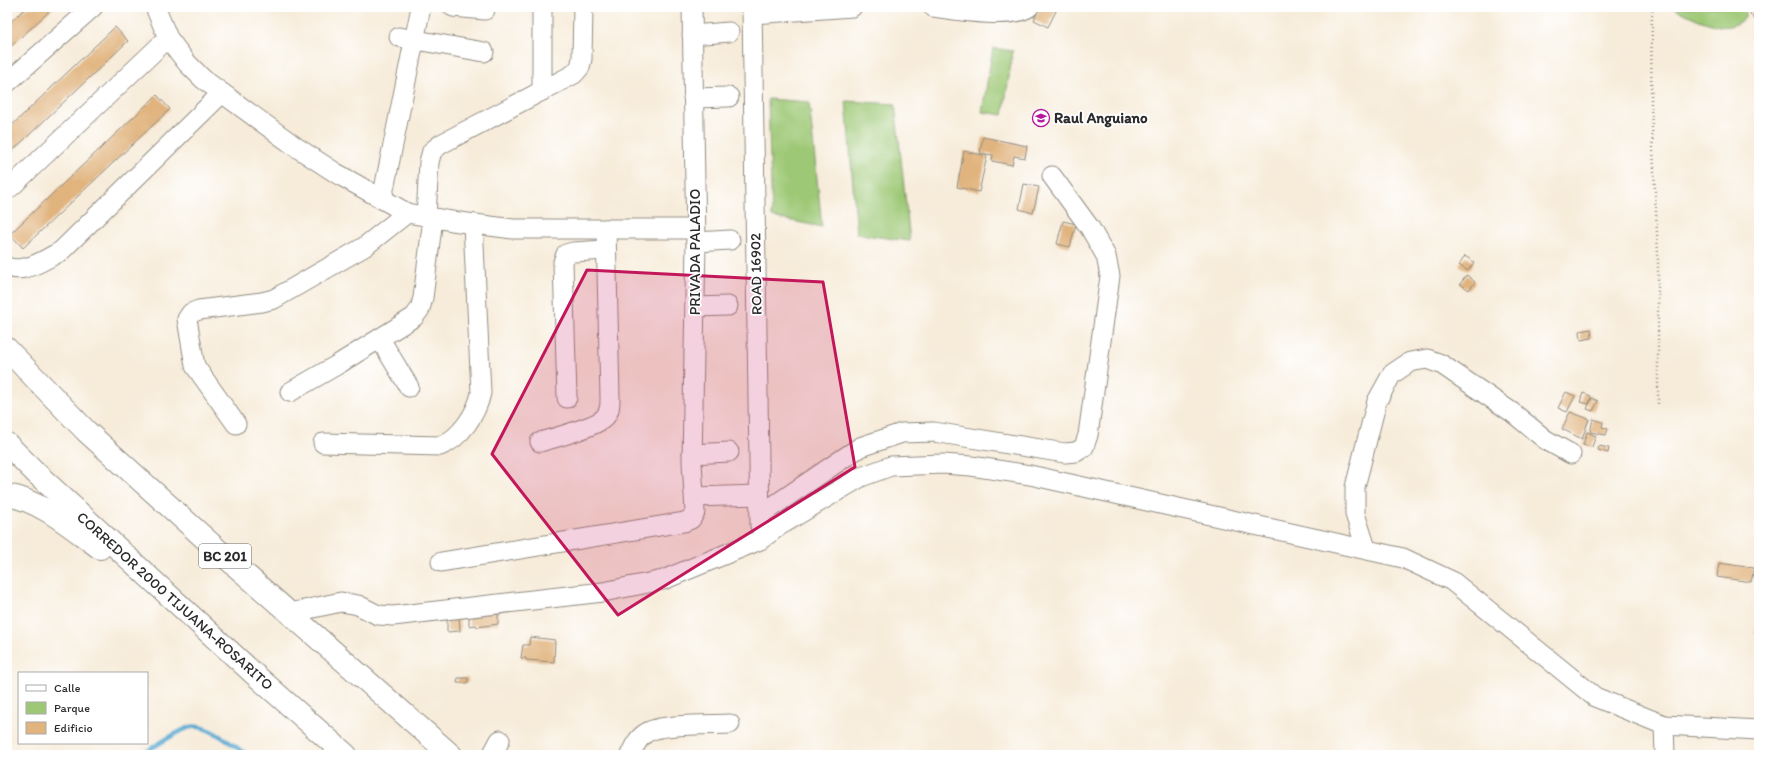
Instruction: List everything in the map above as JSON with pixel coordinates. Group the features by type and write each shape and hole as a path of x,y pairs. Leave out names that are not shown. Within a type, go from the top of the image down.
{"highway":[{"name":"BC 201","path":"7,349 86,431 451,755"},
{"name":"CORREDOR 2000 TIJUANA-ROSARITO","path":"7,444 36,473 178,604 346,755"},
{"path":"7,495 19,497 45,509 178,604"}],"street":[{"path":"7,83 93,7"},
{"path":"155,7 168,38 187,63 204,79 296,147 336,173 407,213 429,218 513,229 606,229 696,235 730,240"},
{"path":"382,199 407,38 421,7"},
{"path":"453,7 485,10"},
{"path":"542,7 542,91"},
{"path":"290,392 380,339 405,323 420,309 423,298 429,218 429,162 432,151 441,144 574,74 580,67 582,59 582,7"},
{"name":"PRIVADA PALADIO","path":"441,562 684,522 691,519 695,512 692,454 696,235 692,7"},
{"path":"752,10 852,7"},
{"path":"933,7 975,13 1020,12 1029,7"},
{"name":"ROAD 16902","path":"752,10 760,540"},
{"path":"692,35 729,32"},
{"path":"11,187 168,38"},
{"path":"407,38 484,52"},
{"path":"7,267 12,269 35,266 61,250 222,93"},
{"path":"693,98 729,96"},
{"path":"760,515 860,448 902,433 934,432 1065,453 1076,452 1084,447 1088,436 1110,276 1106,256 1090,228 1052,176"},
{"path":"236,424 195,366 187,319 191,313 199,310 262,302 274,299 364,247 407,213"},
{"path":"323,443 440,446 451,442 475,412 481,393 474,224"},
{"path":"540,442 596,423 605,418 609,410 606,229"},
{"path":"567,398 563,262 566,254 573,252 606,250"},
{"path":"695,307 728,306"},
{"path":"380,339 409,387"},
{"path":"1366,548 1355,514 1355,487 1377,401 1392,374 1410,362 1427,359 1441,364 1513,412 1546,440 1571,454"},
{"path":"692,454 730,452"},
{"path":"290,613 341,602 358,605 378,615 393,616 603,592 663,580 760,540 779,526 861,477 891,466 943,464 971,466 1030,475 1366,548 1403,558 1452,581 1595,697 1664,725 1759,730"},
{"path":"695,497 759,495"},
{"path":"630,755 635,744 647,732 661,727 730,724"},
{"path":"1664,725 1665,755"}],"path":[{"path":"1652,7 1651,106 1658,254 1658,406"}],"highlighted area":[{"path":"587,270 823,282 855,467 618,615 492,454"}],"green space":[{"path":"1673,7 1746,7 1745,18 1734,25 1724,26 1701,21"},
{"path":"993,48 1013,51 1003,115 982,112"},
{"path":"768,99 809,102 822,227 772,217"},
{"path":"846,101 895,104 910,241 857,234"}],"building":[{"path":"27,7 54,7 7,50 7,25"},
{"path":"1040,7 1058,7 1048,27 1034,20"},
{"path":"1757,7 1759,8 1759,20 1757,22 1750,14"},
{"path":"115,27 128,41 7,156 7,130"},
{"path":"157,95 170,109 23,248 10,234"},
{"path":"983,137 1027,146 1025,158 1014,156 1012,165 992,161 993,155 980,153"},
{"path":"964,151 987,156 979,192 957,187"},
{"path":"1024,184 1039,187 1033,213 1019,209"},
{"path":"1063,221 1076,224 1070,247 1057,244"},
{"path":"1465,256 1474,262 1468,271 1459,265"},
{"path":"1467,275 1475,282 1469,290 1460,284"},
{"path":"1591,329 1592,338 1581,340 1580,331"},
{"path":"1566,392 1575,396 1567,412 1558,408"},
{"path":"1583,393 1591,396 1589,404 1580,402"},
{"path":"1592,398 1598,401 1593,411 1587,409"},
{"path":"1570,412 1589,419 1582,439 1562,429"},
{"path":"1593,419 1603,422 1602,427 1608,429 1606,435 1590,432"},
{"path":"1587,432 1596,436 1592,447 1583,445"},
{"path":"1599,446 1609,448 1608,453 1598,450"},
{"path":"1719,563 1754,568 1751,582 1717,577"},
{"path":"498,611 498,624 477,627 476,625 469,626 469,616"},
{"path":"447,613 459,616 460,631 447,632"},
{"path":"1757,620 1759,620 1759,633 1755,633"},
{"path":"530,637 555,640 554,662 526,660 526,658 521,658 523,645 529,645"},
{"path":"458,678 468,678 468,683 457,683"}],"waterway":[{"path":"135,755 142,754 186,728 191,727 204,728 220,736 247,755"}],"place":[{"name":"Raul Anguiano","path":"1041,118"}]}
